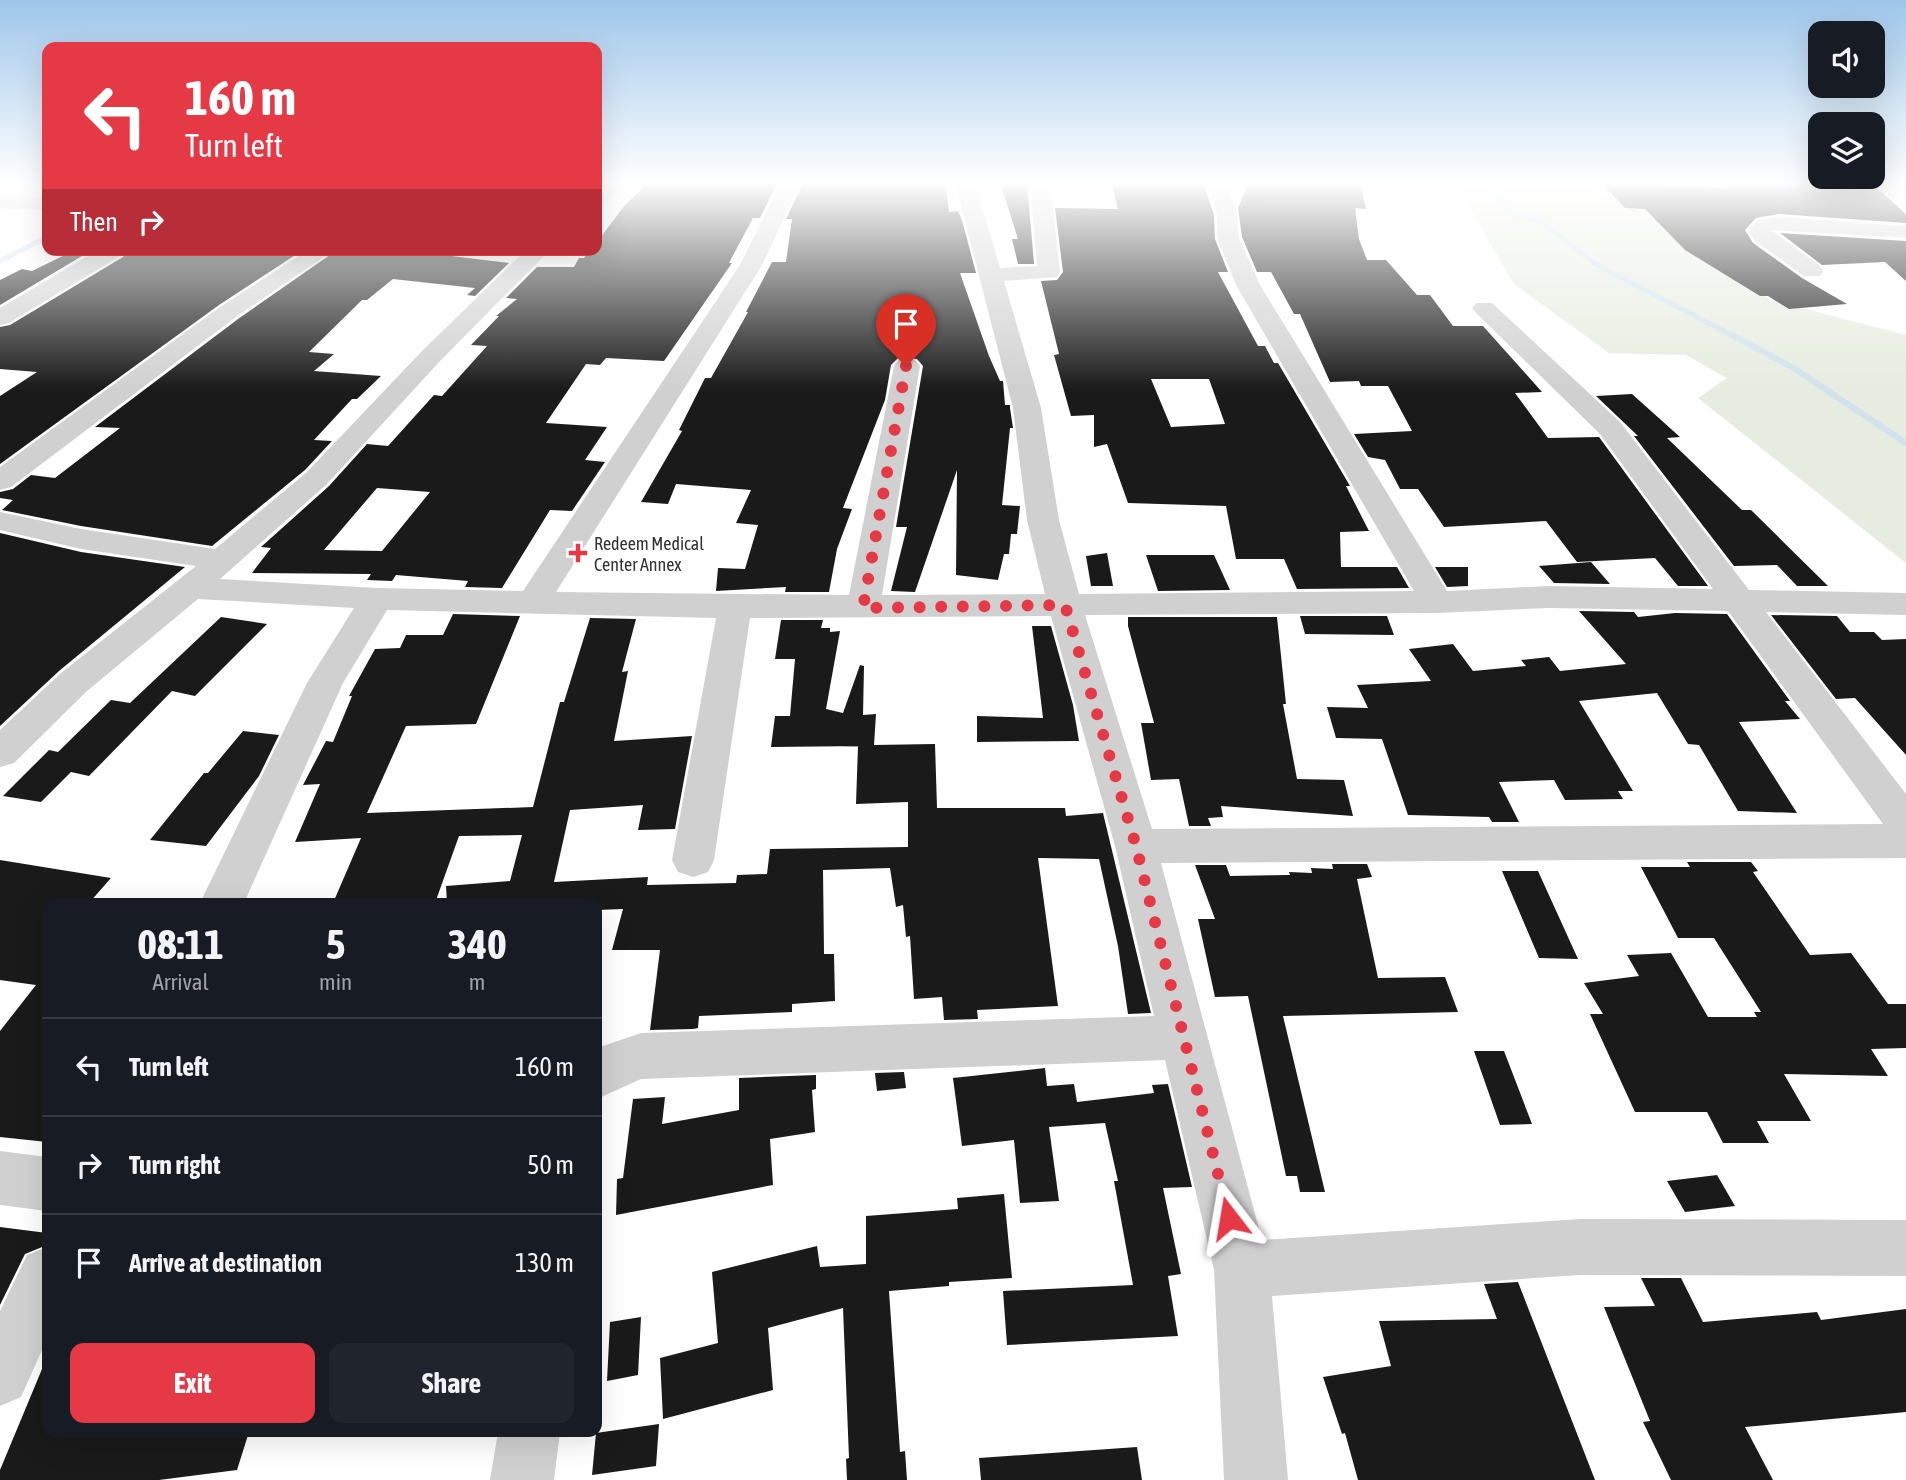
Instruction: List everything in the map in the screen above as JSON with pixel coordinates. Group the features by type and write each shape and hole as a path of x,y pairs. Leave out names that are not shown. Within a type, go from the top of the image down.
{"street":[{"path":"532,603 758,251"},
{"path":"984,251 1027,408 1043,520 1065,605 1136,846 1242,1270 1244,1343 1256,1480"},
{"path":"990,275 1049,272 1047,251"},
{"path":"1234,251 1248,285 1437,602"},
{"path":"1784,251 1812,271"},
{"path":"0,318 104,256"},
{"path":"0,481 228,312 314,256"},
{"path":"0,753 74,682 190,588 317,478 432,355 534,256"},
{"path":"1484,308 1610,428 1906,825"},
{"path":"863,608 906,366"},
{"path":"0,521 81,539 223,560"},
{"path":"190,588 377,599 735,607 1437,602 1548,597 1906,604"},
{"path":"224,898 325,683 377,599"},
{"path":"693,860 735,607"},
{"path":"1136,846 1906,841"},
{"path":"602,1070 641,1056 1183,1037"},
{"path":"0,1178 42,1183"},
{"path":"1242,1270 1580,1247 1906,1248"},
{"path":"0,1376 42,1287"},
{"path":"522,1480 528,1437"}],"shaded area":[{"path":"1495,251 1711,251 1770,300 1906,335 1906,563 1698,398 1727,378 1686,355 1609,353 1514,284"}],"building":[{"path":"602,251 735,251 729,263 732,263 664,361 606,358 600,365 586,364 546,423 607,427 585,460 605,462 572,511 550,510 502,588 465,587 468,581 396,575 392,581 367,580 371,574 252,573 271,548 261,547 329,486 367,444 388,446 434,395 442,396 487,346 471,345 499,316 496,316 517,299 506,298 537,267 574,267 579,258 602,256","holes":["377,488 430,492 382,551 324,550"]},
{"path":"788,251 970,251 976,273 960,273 989,356 1000,381 1003,381 1005,405 1010,405 1013,428 1010,428 1002,505 1020,506 1017,534 1011,534 1009,554 1004,554 998,580 956,575 957,470 915,592 891,591 907,527 896,527 923,366 917,359 902,357 903,353 891,365 885,400 843,508 852,509 837,549 829,592 785,592 786,587 716,591 718,568 745,569 758,525 736,523 751,490 676,484 668,504 641,502 682,431 679,430 705,378 711,378 772,262 786,262"},
{"path":"1015,251 1033,251 1034,264 1018,264"},
{"path":"1060,251 1220,251 1228,272 1218,272 1258,346 1265,346 1274,363 1278,363 1350,486 1346,486 1369,531 1340,532 1341,567 1397,567 1409,588 1297,589 1284,559 1236,559 1226,506 1128,503 1107,444 1094,447 1094,415 1071,416 1054,355 1059,354 1041,281 1057,280 1063,272","holes":["1151,379 1209,379 1225,424 1171,427"]},
{"path":"1248,251 1364,251 1367,260 1386,260 1417,295 1430,295 1453,326 1483,326 1542,392 1515,393 1548,438 1599,437 1708,586 1678,586 1655,558 1577,562 1546,521 1444,527 1418,489 1400,489 1385,460 1368,457 1354,434 1412,431 1388,386 1361,386 1359,381 1330,382 1300,314 1294,314 1271,272 1257,272"},
{"path":"1687,251 1764,251 1802,278 1847,304 1789,309 1768,296 1760,296"},
{"path":"1804,251 1906,251 1906,281 1885,262 1822,265"},
{"path":"63,256 82,256 0,305 0,280 22,269 32,271"},
{"path":"294,256 219,305 0,464 0,396 37,372 0,369 0,327 10,325 123,257"},
{"path":"328,256 451,256 509,263 475,296 467,295 475,288 393,279 367,300 362,300 309,352 334,354 314,371 381,376 357,399 352,399 314,440 332,441 305,470 212,546 81,526 2,510 13,500 0,498 0,492 13,489 31,475 55,478 120,428 95,427 238,319"},
{"path":"1632,394 1680,437 1667,438 1742,510 1751,510 1828,586 1797,586 1777,565 1734,566 1634,436 1638,436 1596,396"},
{"path":"0,533 81,552 185,567 59,671 0,726"},
{"path":"1107,553 1113,586 1091,586 1086,556"},
{"path":"1146,555 1214,555 1230,590 1158,591"},
{"path":"1591,562 1610,584 1554,583 1539,566"},
{"path":"1435,567 1468,567 1468,586 1447,587"},
{"path":"1579,611 1634,612 1638,617 1675,613 1727,614 1800,719 1739,722 1797,813 1738,811 1699,745 1688,744 1657,693 1579,701 1633,791 1618,791 1623,799 1565,800 1554,780 1499,782 1519,822 1492,822 1489,817 1408,815 1382,739 1336,738 1327,707 1368,708 1357,685 1431,681 1409,649 1453,644 1473,671 1526,666 1521,660 1549,657 1560,671 1626,664"},
{"path":"453,614 520,616 476,724 406,726 367,813 533,807 560,702 564,702 590,618 636,619 622,672 628,671 614,741 692,736 675,829 638,830 643,805 570,810 554,882 648,877 647,885 736,883 737,875 767,874 770,849 908,847 908,802 856,804 858,746 771,747 775,716 790,716 795,659 775,659 781,620 823,620 821,628 830,628 830,632 840,631 826,709 843,713 860,665 864,666 863,715 876,714 874,745 935,744 937,808 1065,808 1066,816 1103,813 1151,1013 1128,1014 1118,946 1099,859 1038,858 1058,1006 977,1010 978,1019 944,1020 942,997 914,999 910,936 906,937 903,905 896,907 890,868 823,870 824,954 834,954 835,1001 792,1004 792,1012 699,1016 698,1028 693,1029 650,1030 660,950 612,950 623,909 602,910 602,898 447,898 446,886 510,881 522,835 459,836 437,898 335,898 361,838 295,842 320,784 303,785 326,741 333,742 352,696 349,696 375,649 400,648 406,635 443,635"},
{"path":"1771,615 1837,616 1850,632 1874,632 1882,640 1906,639 1906,755 1855,698 1836,699"},
{"path":"1300,616 1387,616 1394,635 1305,634"},
{"path":"221,617 267,624 195,696 172,691 89,776 71,772 41,802 3,796 49,750 58,752 111,700 130,703"},
{"path":"1128,617 1277,617 1286,704 1283,704 1297,779 1344,780 1353,816 1221,806 1223,817 1208,818 1211,826 1189,826 1179,779 1151,780 1141,723 1154,723 1128,626"},
{"path":"1032,626 1051,626 1073,705 1079,741 977,742 977,716 1043,718"},
{"path":"243,731 279,735 259,776 206,846 150,840 204,773 208,773"},
{"path":"0,860 111,878 93,898 42,898 42,1141 0,1137 0,1031 36,985 0,980"},
{"path":"1687,862 1751,862 1758,871 1753,872 1810,955 1851,953 1888,1004 1906,1004 1906,1048 1871,1049 1888,1076 1784,1074 1811,1121 1757,1121 1769,1143 1723,1143 1707,1112 1635,1112 1590,1014 1603,1014 1584,983 1639,976 1627,955 1671,953 1708,1017 1757,1017 1754,1012 1761,1012 1714,938 1678,938 1641,867 1690,867"},
{"path":"1332,864 1367,864 1372,877 1357,879 1378,978 1445,977 1458,1012 1283,1016 1325,1192 1300,1192 1297,1176 1286,1176 1248,996 1215,997 1198,919 1215,919 1195,865 1226,865 1230,876 1312,873 1311,868 1333,869"},
{"path":"1502,871 1538,871 1578,959 1539,958"},
{"path":"1474,1051 1504,1051 1532,1124 1500,1125"},
{"path":"1045,1068 1047,1086 1074,1084 1077,1102 1154,1093 1152,1085 1168,1084 1192,1187 1163,1188 1181,1274 1168,1276 1178,1336 1007,1345 1003,1291 1133,1285 1114,1181 1118,1181 1105,1123 1049,1127 1059,1201 1020,1203 1014,1140 962,1146 953,1078"},
{"path":"904,1072 906,1088 877,1091 875,1073"},
{"path":"816,1075 816,1089 812,1090 815,1132 770,1139 773,1185 616,1215 617,1179 623,1178 633,1099 665,1097 662,1124 739,1110 739,1078"},
{"path":"1717,1175 1735,1206 1685,1212 1667,1181"},
{"path":"1004,1194 1012,1278 949,1282 949,1286 889,1291 900,1452 905,1451 907,1480 847,1480 846,1459 849,1458 843,1308 768,1328 773,1390 663,1419 660,1358 718,1343 712,1272 817,1246 820,1267 866,1264 866,1216 958,1209 957,1198"},
{"path":"0,1227 42,1232 42,1247 25,1254 0,1305"},
{"path":"1641,1278 1681,1278 1703,1322 1817,1312 1821,1320 1906,1309 1906,1412 1745,1427 1773,1480 1671,1480 1643,1422 1650,1421 1604,1307 1655,1306"},
{"path":"1518,1282 1595,1480 1358,1480 1345,1433 1342,1434 1323,1377 1391,1366 1379,1321 1497,1319 1484,1284"},
{"path":"641,1317 638,1375 607,1381 610,1322"},
{"path":"42,1369 42,1437 247,1437 237,1470 159,1480 0,1480 0,1470"},
{"path":"659,1424 656,1466 592,1475 596,1437 602,1437 602,1432"},
{"path":"1137,1447 1142,1480 981,1480 979,1458"}],"waterway":[{"path":"0,261 19,251"},
{"path":"1579,251 1594,263 1733,336"},
{"path":"1730,334 1792,367 1906,443"}],"place":[{"name":"Redeem Medical Center Annex","path":"578,553"}],"route":[{"path":"906,366 863,608 1065,605 1136,846 1229,1218"}]}
